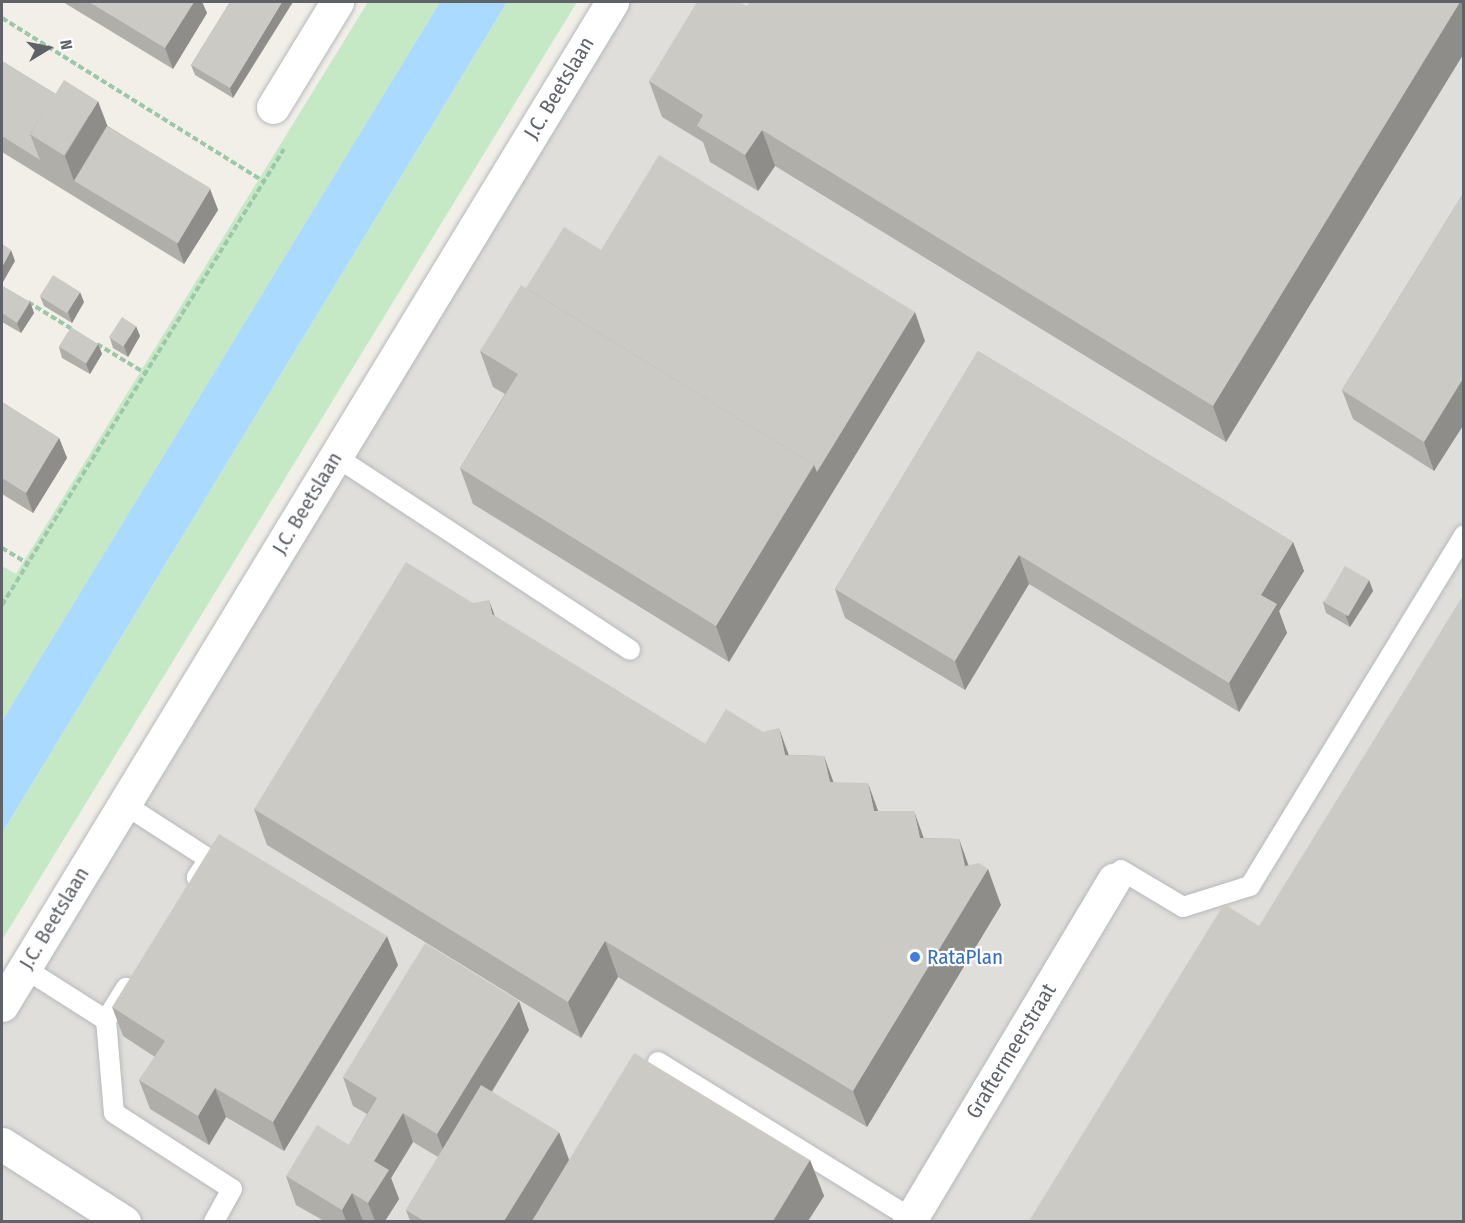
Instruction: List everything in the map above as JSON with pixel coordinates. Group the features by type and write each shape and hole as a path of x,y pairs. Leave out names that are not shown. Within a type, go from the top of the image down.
{"street":[{"path":"273,107 337,2"},
{"name":"J.C. Beetslaan","path":"2,1005 612,2"},
{"name":"Graftermeerstraat","path":"910,1220 1118,875"},
{"path":"2,1144 124,1221"}],"lane":[{"path":"335,456 630,650"},
{"path":"1118,875 1183,907 1250,886 1464,535"},
{"path":"124,804 209,859 183,899"},
{"path":"24,968 106,1020"},
{"path":"138,970 106,1020 114,1113 232,1189 214,1221"},
{"path":"658,1062 910,1220"}],"path":[{"path":"2,18 264,182"},
{"path":"2,605 286,146"},
{"path":"22,298 83,336"},
{"path":"94,342 145,374"},
{"path":"2,548 27,563"}],"shaded area":[{"path":"619,2 1463,2 1463,1221 2,1221 2,1006"}],"green space":[{"path":"368,2 440,2 2,721 2,566 16,574"},
{"path":"507,2 577,2 2,940 2,833"}],"water":[{"path":"440,2 507,2 2,833 2,721"}],"building":[{"path":"89,2 194,2 165,48"},
{"path":"230,2 282,2 230,88 191,65"},
{"path":"697,2 739,2 747,6 750,2 1460,2 1213,406 762,130 745,155 697,126 703,115 649,81"},
{"path":"2,61 56,94 30,134 40,160 2,136"},
{"path":"64,80 98,101 64,155 30,134"},
{"path":"107,126 211,188 178,243 74,181"},
{"path":"659,155 915,312 817,472 814,465 526,288 564,227 601,250"},
{"path":"1464,192 1464,377 1424,442 1342,390"},
{"path":"2,244 11,250 2,267"},
{"path":"53,275 80,292 67,313 40,296"},
{"path":"521,285 814,465 716,626 460,468 518,374 480,351"},
{"path":"2,286 30,302 17,323 2,313"},
{"path":"122,317 136,326 123,346 109,337"},
{"path":"71,327 98,344 86,363 59,347"},
{"path":"978,351 1293,542 1261,595 1277,604 1229,683 1019,555 955,661 835,589"},
{"path":"2,402 59,438 26,493 2,478"},
{"path":"406,562 473,603 489,600 492,614 705,744 726,709 763,732 779,728 785,755 824,756 830,782 868,783 874,811 914,811 920,838 959,839 965,866 979,863 988,869 853,1091 605,941 568,1002 254,809"},
{"path":"1345,566 1369,580 1348,616 1324,602"},
{"path":"1462,597 1464,598 1464,1221 1029,1221 1224,904 1259,926"},
{"path":"219,834 387,936 273,1122 215,1088 198,1116 139,1080 165,1041 112,1007"},
{"path":"425,943 519,1001 437,1134 403,1113 374,1161 389,1170 368,1203 352,1193 342,1210 286,1176 317,1125 349,1145 377,1098 343,1077"},
{"path":"634,1053 810,1160 773,1221 532,1221"},
{"path":"481,1085 559,1132 504,1221 424,1221 406,1210"}],"place":[{"name":"RataPlan","path":"915,957"}]}
